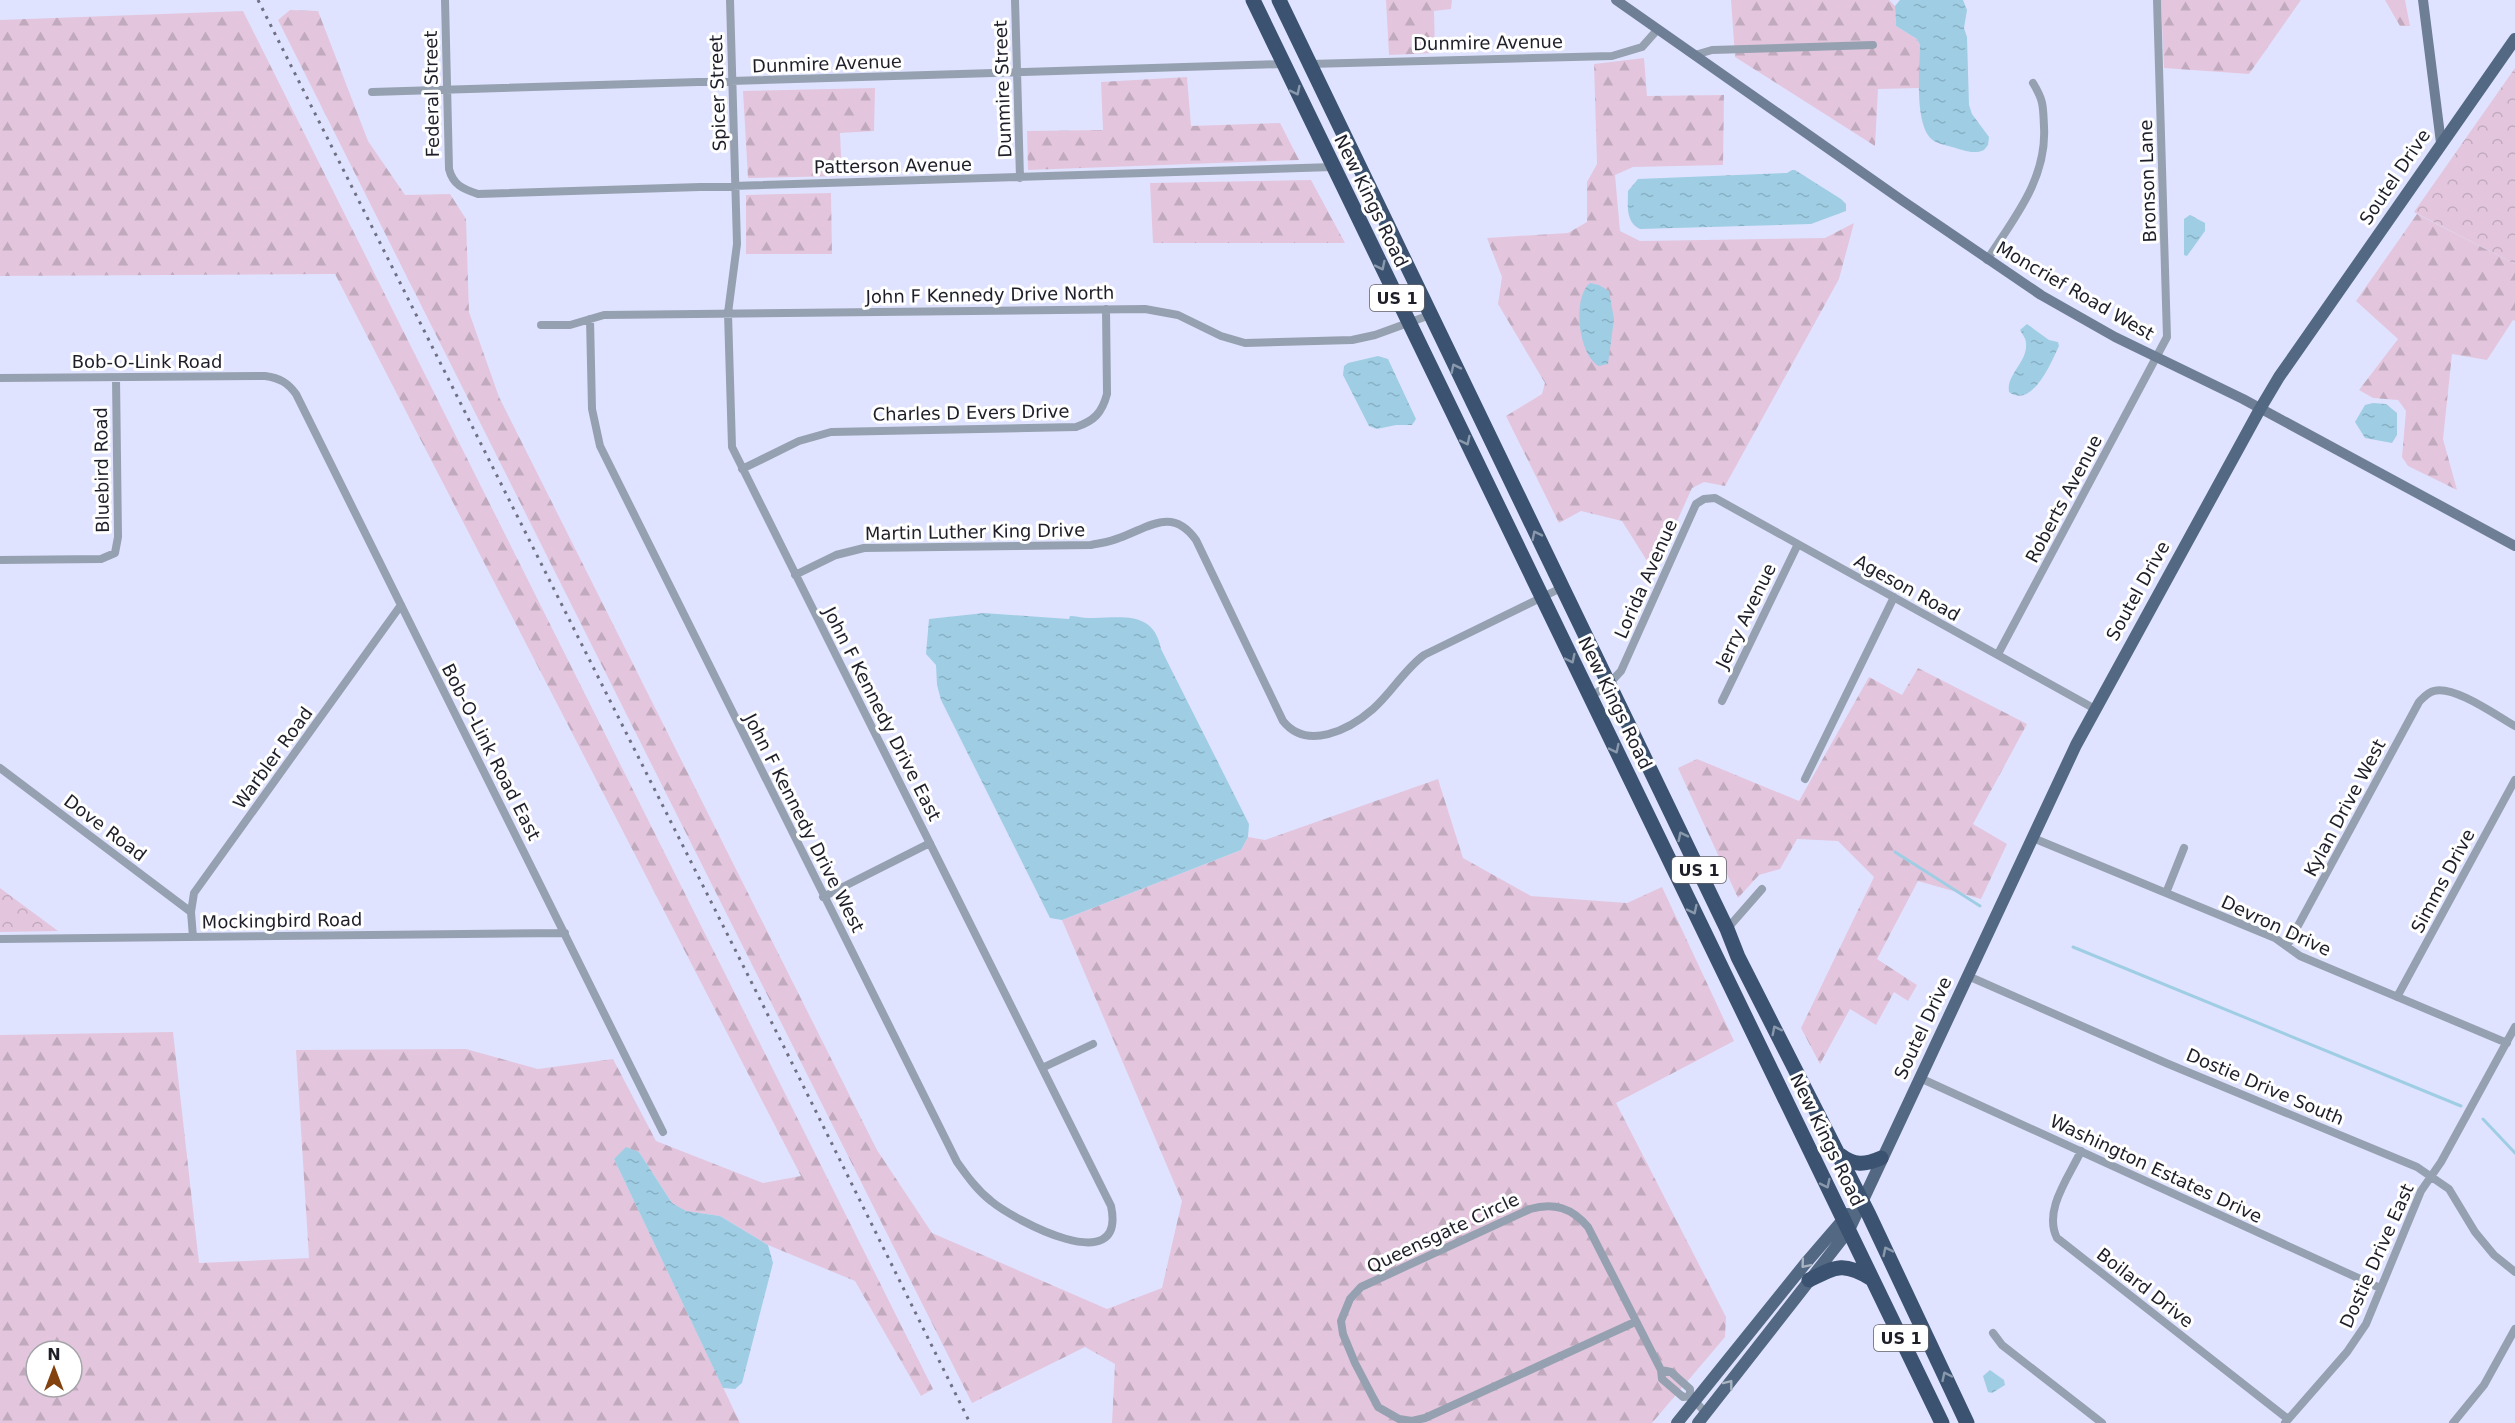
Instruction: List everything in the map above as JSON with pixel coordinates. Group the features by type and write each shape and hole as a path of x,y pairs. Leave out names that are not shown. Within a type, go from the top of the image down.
{"highway":[{"name":"New Kings Road","path":"1253,0 1942,1423"},
{"name":"New Kings Road","path":"1279,0 1727,929 1738,957 1862,1200 1967,1423"},
{"path":"1839,1155 1857,1164 1881,1158"},
{"path":"1809,1280 1835,1267 1846,1267 1872,1279"}],"main road":[{"name":"Moncrief Road West","path":"1616,0 1987,260 2041,295 2515,546"},
{"path":"2423,0 2441,142"},
{"name":"Soutel Drive","path":"1702,1418 1809,1280 1862,1200 2095,709 2260,409 2279,377 2515,39"},
{"name":"Soutel Drive","path":"1677,1423 1693,1398 1846,1225"}],"street":[{"name":"Federal Street","path":"445,0 449,169 457,185"},
{"name":"Spicer Street","path":"730,0 736,186"},
{"name":"Dunmire Street","path":"1015,0 1020,178"},
{"name":"Bronson Lane","path":"2157,0 2168,337 2157,358"},
{"name":"Dunmire Avenue","path":"1310,64 1612,56 1642,47 1658,29"},
{"path":"1695,55 1712,50 1873,45"},
{"name":"Dunmire Avenue","path":"372,92 1283,64"},
{"path":"1987,260 2023,206 2035,183 2042,161 2043,99 2033,83"},
{"name":"Patterson Avenue","path":"457,185 478,194 1333,167"},
{"name":"John F Kennedy Drive East","path":"736,186 737,244 728,314 730,440 742,469 1111,1206 1113,1224 1109,1231"},
{"name":"John F Kennedy Drive North","path":"541,325 570,324 604,315 1106,309 1162,311 1178,315 1221,336 1245,342 1352,340 1375,335 1430,315"},
{"name":"Charles D Evers Drive","path":"742,469 799,441 831,432 1076,427 1086,424 1097,417 1104,406 1107,394 1106,309"},
{"name":"John F Kennedy Drive West","path":"590,319 592,409 600,446 957,1162 973,1184 990,1200 1021,1220 1073,1241 1089,1244 1096,1243 1109,1231"},
{"name":"Roberts Avenue","path":"1998,654 2157,358"},
{"name":"Bob-O-Link Road","path":"0,378 265,376 282,380 291,387"},
{"name":"Bluebird Road","path":"0,560 101,559 115,553 118,537 116,378"},
{"name":"Bob-O-Link Road East","path":"291,387 663,1132"},
{"name":"Ageson Road","path":"1704,499 1715,498 2095,709"},
{"name":"Lorida Avenue","path":"1590,697 1621,671 1696,504 1704,499"},
{"name":"Martin Luther King Drive","path":"795,575 836,555 864,548 1091,545 1120,538 1151,524 1171,522 1181,525 1196,540 1284,720 1295,732 1314,737 1325,736 1368,713 1384,698 1412,664 1424,655 1561,588"},
{"name":"Jerry Avenue","path":"1722,701 1798,544"},
{"path":"1805,779 1894,597"},
{"name":"Warbler Road","path":"193,937 191,912 194,893 401,605"},
{"name":"Kylan Drive West","path":"2287,946 2419,702 2426,694 2435,690 2454,692 2515,726"},
{"name":"Dove Road","path":"0,768 191,912"},
{"name":"Simms Drive","path":"2397,997 2515,780"},
{"name":"Devron Drive","path":"2033,838 2275,938 2300,956 2507,1042"},
{"path":"823,897 930,843"},
{"path":"2166,893 2184,848"},
{"path":"1727,929 1762,889"},
{"name":"Mockingbird Road","path":"0,939 565,933"},
{"path":"1718,961 1738,957"},
{"name":"Dostie Drive South","path":"1968,976 2417,1167 2449,1190 2475,1232 2494,1255 2515,1272"},
{"name":"Dostie Drive East","path":"2287,1421 2348,1352 2366,1324 2421,1191 2441,1162 2515,1027"},
{"path":"1042,1068 1092,1044"},
{"name":"Washington Estates Drive","path":"1920,1078 2380,1288"},
{"name":"Boilard Drive","path":"2081,1151 2052,1216 2052,1228 2057,1238 2287,1421"},
{"name":"Queensgate Circle","path":"1635,1322 1425,1418 1412,1421 1389,1415 1378,1407 1343,1335 1341,1321 1350,1299 1361,1287 1530,1209 1553,1206 1570,1210 1588,1227 1661,1370 1662,1379 1683,1397 1693,1398"},
{"path":"2453,1423 2484,1385 2515,1329"},
{"path":"1993,1333 2002,1345 2102,1423"},
{"path":"1693,1398 1702,1418"}],"green space":[{"path":"1386,0 1452,0 1451,9 1434,11 1435,53 1389,55"},
{"path":"1731,0 1889,0 1895,6 1896,26 1917,39 1920,45 1920,88 1878,89 1875,146 1735,57"},
{"path":"2161,0 2301,0 2249,74 2164,68"},
{"path":"2385,0 2405,0 2410,26 2400,26"},
{"path":"290,10 318,11 368,141 405,195 450,194 466,219 469,312 499,397 877,1150 932,1233 1107,1309 1162,1288 1182,1201 1062,920 1241,850 1248,837 1265,840 1438,779 1463,858 1531,896 1627,903 1662,887 1734,1041 1616,1103 1726,1317 1725,1337 1652,1423 1112,1423 1115,1364 1085,1347 972,1403 278,20"},
{"path":"243,11 933,1389 921,1396 855,1281 768,1245 720,1216 685,1211 672,1203 639,1152 614,1159 740,1423 0,1423 0,1035 173,1032 199,1263 309,1258 296,1050 466,1049 538,1069 613,1059 656,1141 763,1183 801,1176 335,274 0,276 0,20"},
{"path":"1644,58 1647,96 1724,95 1723,165 1633,167 1615,175 1620,231 1640,241 1825,238 1854,223 1839,279 1725,486 1704,482 1692,488 1654,572 1622,521 1581,511 1559,523 1506,416 1542,394 1545,383 1498,304 1502,277 1487,238 1568,233 1587,222 1587,182 1597,164 1594,64"},
{"path":"2515,68 2515,264 2414,212"},
{"path":"1187,77 1191,126 1280,123 1299,160 1028,170 1027,131 1103,130 1101,82"},
{"path":"875,88 874,131 840,133 842,176 748,178 743,91"},
{"path":"1311,180 1345,243 1153,243 1150,183"},
{"path":"831,193 832,254 746,254 746,195"},
{"path":"2417,214 2515,264 2515,321 2513,320 2487,360 2452,354 2443,439 2457,490 2408,466 2402,457 2406,411 2398,400 2373,398 2359,390 2398,339 2356,301"},
{"path":"1918,668 2027,724 1973,824 2007,844 1981,899 1918,881 1877,959 1917,985 1908,1001 1894,992 1876,1025 1850,1009 1820,1064 1801,1028 1874,877 1838,841 1797,839 1780,869 1759,875 1738,898 1678,768 1697,759 1799,801 1869,677 1902,695"},
{"path":"0,888 58,931 0,932"}],"water":[{"path":"1900,0 1963,0 1967,10 1964,28 1967,37 1969,105 1972,114 1989,137 1988,145 1984,150 1964,151 1936,142 1927,134 1920,111 1920,45 1917,39 1896,26 1895,6"},
{"path":"1792,170 1841,199 1846,204 1846,211 1811,224 1640,229 1630,218 1628,191 1638,179 1787,173"},
{"path":"2190,215 2205,223 2205,231 2187,256 2184,255 2184,219"},
{"path":"1590,283 1609,291 1614,319 1608,364 1599,366 1586,350 1580,326 1581,300 1584,290"},
{"path":"2027,324 2049,340 2058,342 2059,346 2040,382 2025,394 2017,396 2009,392 2009,386 2026,350 2025,339 2020,330"},
{"path":"1378,356 1388,359 1416,419 1412,425 1396,425 1377,429 1369,426 1343,375 1344,366 1348,363"},
{"path":"2386,404 2397,413 2397,435 2392,443 2365,438 2355,422 2365,405"},
{"path":"984,613 1069,619 1070,616 1122,617 1142,621 1150,627 1157,636 1161,649 1249,824 1248,837 1241,850 1062,920 1050,918 941,700 937,685 936,665 926,654 929,619"},
{"path":"626,1147 639,1152 672,1203 686,1211 720,1216 768,1245 773,1263 742,1383 735,1389 723,1388 614,1159"},
{"path":"1990,1370 2004,1380 2005,1385 1992,1393 1988,1392 1983,1376"}],"waterway":[{"path":"1895,852 1980,906"},
{"path":"2073,947 2461,1106"},
{"path":"2483,1119 2515,1153"}],"railway":[{"path":"258,0 787,1053 970,1423"}]}
